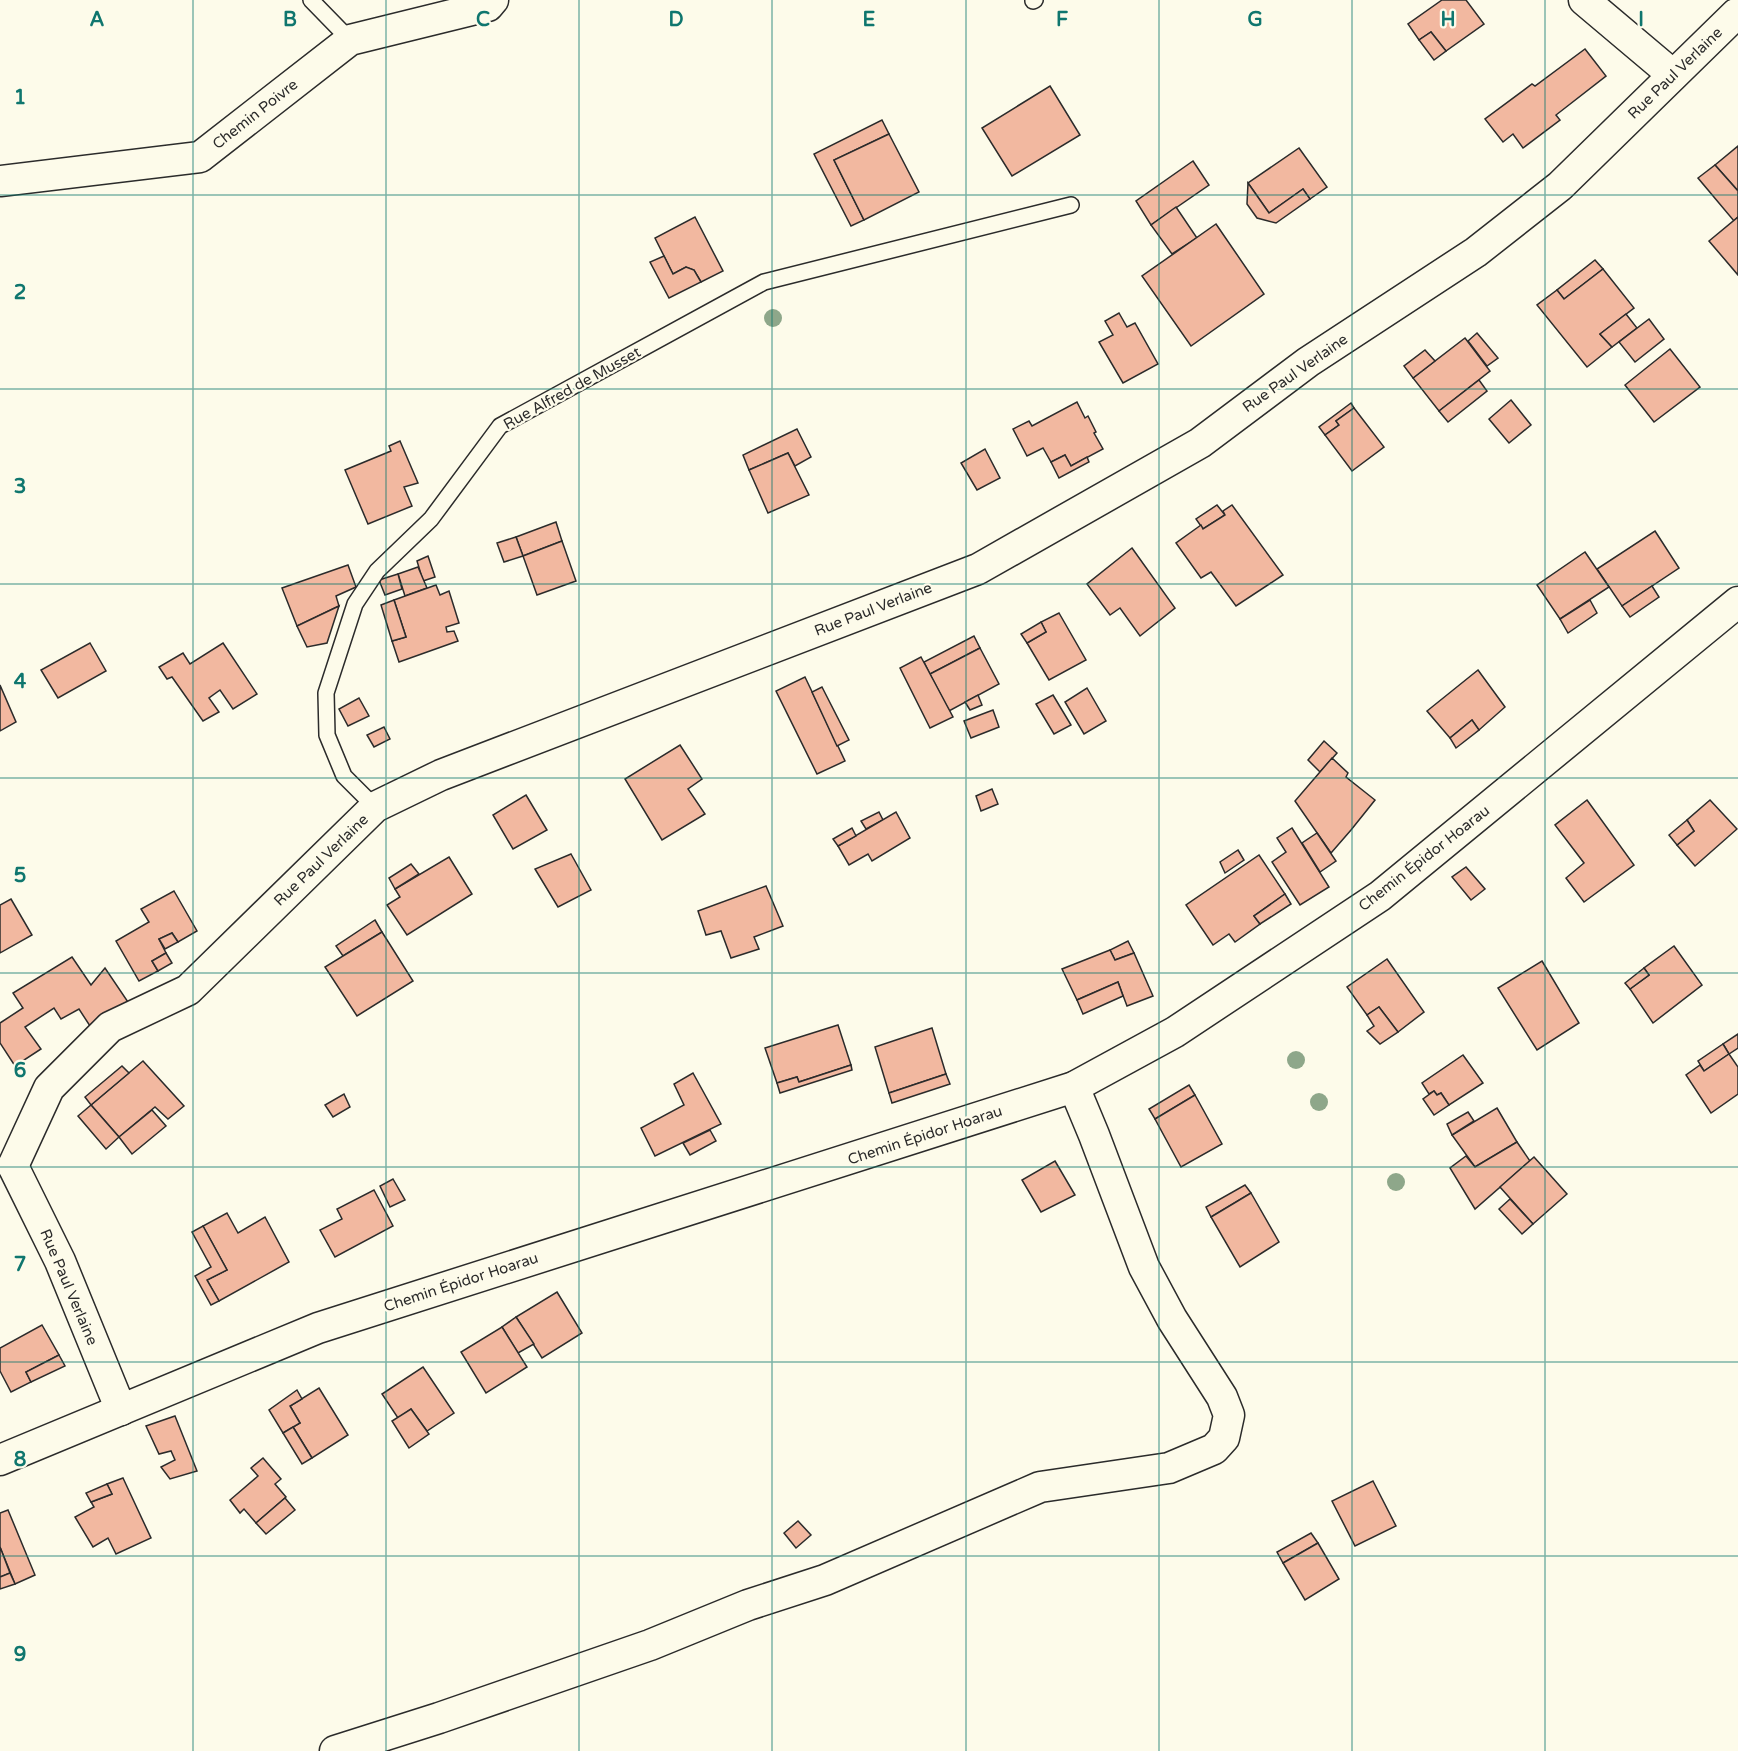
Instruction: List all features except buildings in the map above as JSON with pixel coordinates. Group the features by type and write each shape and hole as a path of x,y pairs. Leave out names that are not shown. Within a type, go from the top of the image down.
{"street":[{"name":"Chemin Poivre","path":"0,181 201,157 350,40 488,6 493,0"},
{"path":"1584,0 1673,75"},
{"name":"Rue Paul Verlaine","path":"121,1410 60,1261 6,1166 50,1088 110,1027 188,990 375,807 441,775 978,569 1200,443 1308,362 1476,252 1560,186 1737,14"},
{"name":"Chemin Épidor Hoarau","path":"0,1460 318,1328 1074,1087 1175,1032 1380,896 1738,602"},
{"path":"335,1751 439,1718 650,1645 748,1605 825,1580 1040,1487 1169,1467 1214,1449 1224,1438 1229,1415 1222,1397 1172,1319 1144,1267 1074,1087"}],"lane":[{"path":"311,0 350,40"},
{"name":"Rue Alfred de Musset","path":"375,807 344,776 327,735 326,693 351,615 355,604 377,571 431,519 500,426 764,282 1071,205"}]}
